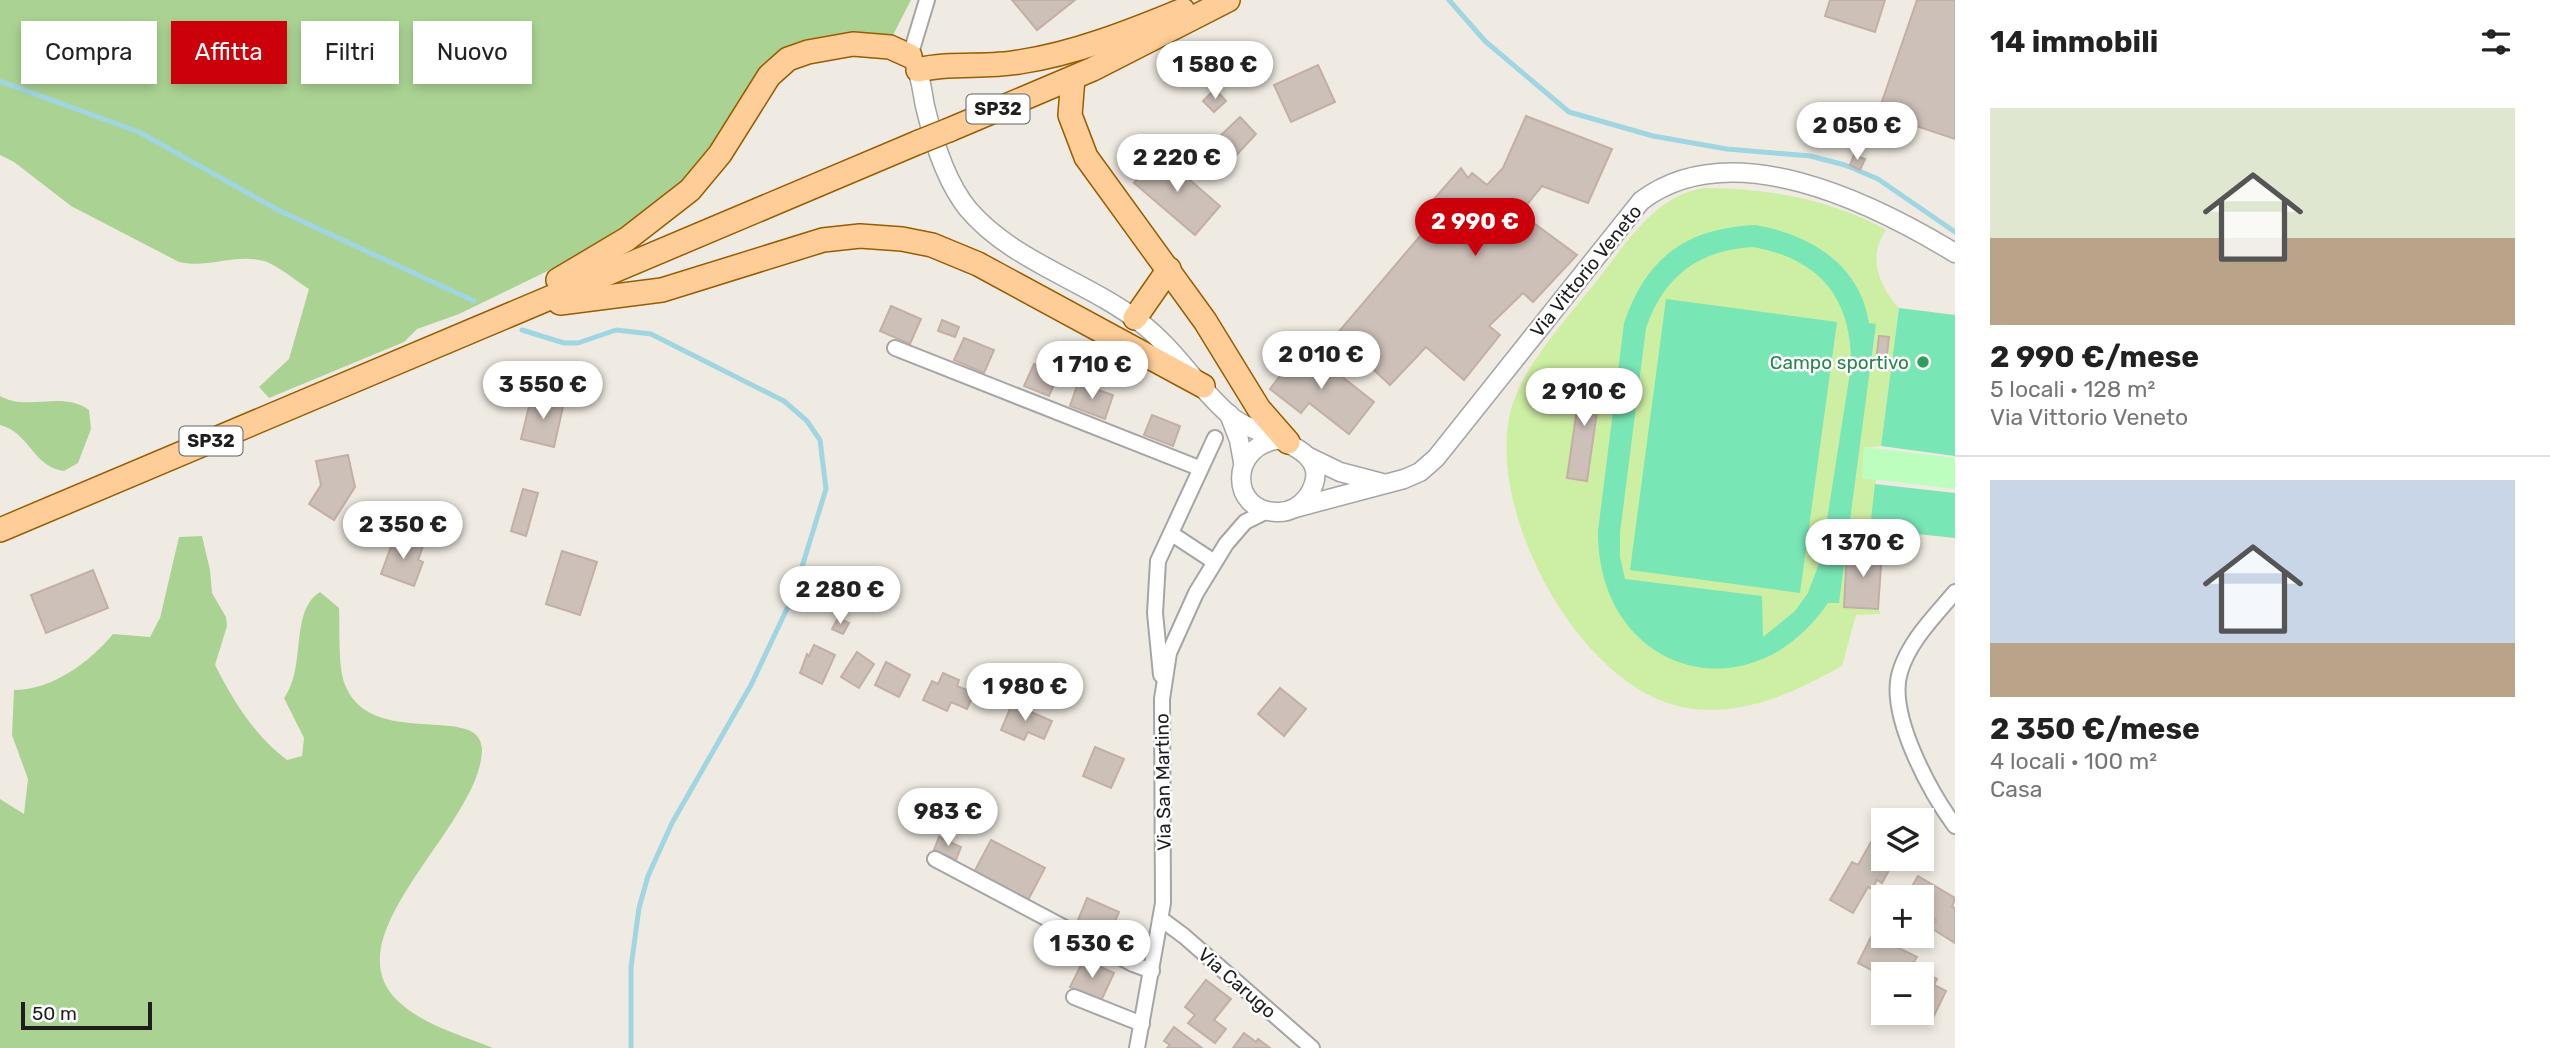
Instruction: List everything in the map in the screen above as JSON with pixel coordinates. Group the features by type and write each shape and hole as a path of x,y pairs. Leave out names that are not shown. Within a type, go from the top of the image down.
{"main road":[{"path":"422,351 425,342 434,334 527,295 580,268 671,207 707,172 769,76 788,59 808,51 853,44 890,47 914,63 1001,64 1042,58 1205,0"},
{"name":"SP32","path":"0,530 1073,78 1228,0"},
{"path":"1073,78 1070,115 1082,149 1208,325 1259,409 1282,441"},
{"path":"516,312 588,298 663,290 823,240 852,236 902,239 933,245 978,264 1203,386"},
{"path":"1135,318 1169,269"}],"street":[{"path":"926,0 914,63 941,155 967,207 1017,248 1135,318 1164,341 1229,414 1249,428 1300,448 1309,457 1340,471 1382,483"},
{"name":"Via Vittorio Veneto","path":"1382,483 1412,476 1436,458 1641,201 1676,180 1692,175 1734,173 1836,192 1913,228 1955,253"},
{"path":"895,348 1199,468"},
{"path":"1229,414 1239,440 1243,488 1252,502 1268,511 1278,513 1382,483"},
{"path":"1163,688 1155,613 1158,561 1215,438"},
{"path":"1243,463 1258,446 1282,441"},
{"path":"1295,508 1303,502 1312,487 1314,472 1309,457"},
{"name":"Via San Martino","path":"1235,532 1243,488"},
{"name":"Via San Martino","path":"1137,1048 1161,919 1164,885 1163,688 1169,653 1177,629 1213,561 1235,532 1250,519 1268,511"},
{"path":"1172,534 1213,561"},
{"path":"1955,592 1925,627 1909,653 1900,671 1897,689 1907,736 1955,826"},
{"path":"935,859 1133,964 1152,971"},
{"name":"Via Carugo","path":"1161,919 1312,1048"},
{"path":"1073,997 1142,1024"}],"green space":[{"path":"0,0 911,0 893,35 813,40 715,153 666,199 568,261 459,314 417,329 404,342 269,398 259,387 289,359 309,289 267,262 256,259 201,264 179,262 71,206 14,162 0,155"},
{"path":"1704,188 1751,190 1798,197 1843,210 1886,230 1880,240 1876,261 1881,281 1899,308 1881,446 1864,448 1862,478 1876,480 1869,552 1847,551 1844,606 1878,609 1881,614 1856,615 1842,666 1768,700 1748,706 1708,710 1687,708 1648,694 1611,668 1577,633 1549,590 1527,544 1512,496 1506,450 1511,409 1517,392 1550,338 1646,220 1672,200"},
{"path":"1755,225 1775,229 1812,244 1829,255 1855,284 1864,302 1869,323 1876,324 1839,603 1828,603 1795,639 1759,661 1720,668 1683,663 1650,646 1622,618 1604,579 1598,531 1624,323 1633,300 1644,280 1672,251 1689,240 1730,228","holes":["1753,247 1797,261 1814,272 1828,286 1846,320 1851,366 1821,558 1808,593 1795,611 1763,637 1762,596 1625,579 1620,557 1620,533 1646,328 1654,310 1674,280 1700,260 1734,249"]},
{"path":"1666,299 1837,322 1800,593 1630,570"},
{"name":"Campo sportivo","path":"1899,308 1955,315 1955,456 1881,446"},
{"path":"0,396 22,402 68,402 89,410 91,429 78,463 64,471 54,468 38,457 18,435 0,425"},
{"path":"1864,447 1955,458 1955,489 1862,478"},
{"path":"1875,484 1955,493 1955,538 1870,529"},
{"path":"202,536 212,593 226,617 227,626 215,665 246,717 264,740 287,760 302,756 304,738 284,698 295,671 305,612 310,601 320,592 339,608 342,674 357,703 376,716 399,722 446,725 465,729 478,736 482,751 475,781 458,813 393,913 382,945 382,975 398,1001 419,1017 493,1048 0,1048 0,799 24,814 28,779 12,735 14,690 28,689 56,680 82,664 113,634 150,637 160,618 179,537"}],"building":[{"path":"1012,0 1075,0 1037,30"},
{"path":"1830,0 1885,0 1875,32 1825,16"},
{"path":"1917,0 1955,0 1955,139 1878,113"},
{"path":"1318,65 1335,102 1291,122 1274,85"},
{"path":"1215,89 1226,101 1214,112 1203,101"},
{"path":"1526,116 1612,149 1588,203 1542,186 1520,213 1577,255 1533,302 1523,293 1489,326 1500,335 1464,380 1426,347 1390,385 1336,335 1438,215 1428,206 1461,168 1468,178 1472,173 1487,185 1503,168"},
{"path":"1240,117 1256,134 1218,175 1196,152 1210,139 1213,143"},
{"path":"1160,154 1220,206 1195,235 1134,183"},
{"path":"1854,155 1865,159 1860,170 1850,165"},
{"path":"891,306 921,319 910,344 880,331"},
{"path":"942,320 959,327 955,337 938,331"},
{"path":"1879,336 1889,337 1886,363 1876,362"},
{"path":"964,338 994,350 984,373 954,360"},
{"path":"1303,346 1374,402 1349,434 1309,403 1301,413 1270,389"},
{"path":"1034,364 1058,375 1049,396 1024,386"},
{"path":"1582,374 1602,377 1587,481 1567,478"},
{"path":"1078,383 1113,395 1105,419 1070,406"},
{"path":"532,394 564,402 554,447 521,439"},
{"path":"1152,415 1180,426 1173,446 1144,435"},
{"path":"348,455 355,487 334,520 309,504 321,485 316,461"},
{"path":"523,489 538,493 526,536 511,531"},
{"path":"395,536 423,546 418,560 423,562 414,586 381,574"},
{"path":"1847,550 1882,552 1878,609 1844,607"},
{"path":"562,551 597,562 580,615 546,604"},
{"path":"93,570 108,608 46,633 31,595"},
{"path":"838,618 849,623 843,634 832,629"},
{"path":"814,645 835,655 822,684 800,673 807,654 809,656"},
{"path":"857,652 874,664 859,688 841,677"},
{"path":"886,662 910,675 899,697 875,685"},
{"path":"943,673 959,680 957,686 974,693 967,709 951,702 947,711 923,700 932,681 938,684"},
{"path":"1280,688 1306,709 1284,736 1258,714"},
{"path":"1012,704 1052,721 1044,739 1028,732 1024,740 1001,730"},
{"path":"1095,747 1124,759 1111,788 1083,776"},
{"path":"939,837 961,847 956,860 934,850"},
{"path":"991,840 1045,868 1027,902 973,874"},
{"path":"1871,842 1871,871 1888,871 1882,883 1877,880 1871,888 1868,887 1853,913 1830,900 1852,862 1858,865"},
{"path":"1918,876 1933,885 1913,885"},
{"path":"1934,886 1955,898 1952,907 1955,908 1955,943 1934,930"},
{"path":"1087,898 1119,912 1107,939 1076,925"},
{"path":"1871,937 1871,948 1899,948 1917,957 1914,962 1871,962 1871,970 1858,963"},
{"path":"1084,959 1114,973 1101,1001 1070,987"},
{"path":"1206,980 1231,999 1214,1020 1226,1029 1215,1043 1188,1023 1195,1015 1185,1007"},
{"path":"1934,985 1946,991 1934,1016"},
{"path":"1174,1027 1202,1048 1167,1048 1170,1045 1164,1041"},
{"path":"1244,1033 1256,1042 1258,1039 1270,1048 1233,1048"}],"waterway":[{"path":"1449,0 1485,41 1569,112 1653,136 1727,149 1810,156 1845,165 1878,179 1955,232"},
{"path":"0,81 139,132 278,210 474,301"},
{"path":"522,330 564,343 578,343 616,330 651,334 784,401 807,421 820,440 826,489 793,596 751,685 672,823 648,876 639,908 631,967 631,1048"}],"place":[{"name":"Campo sportivo","path":"1923,362"}]}
